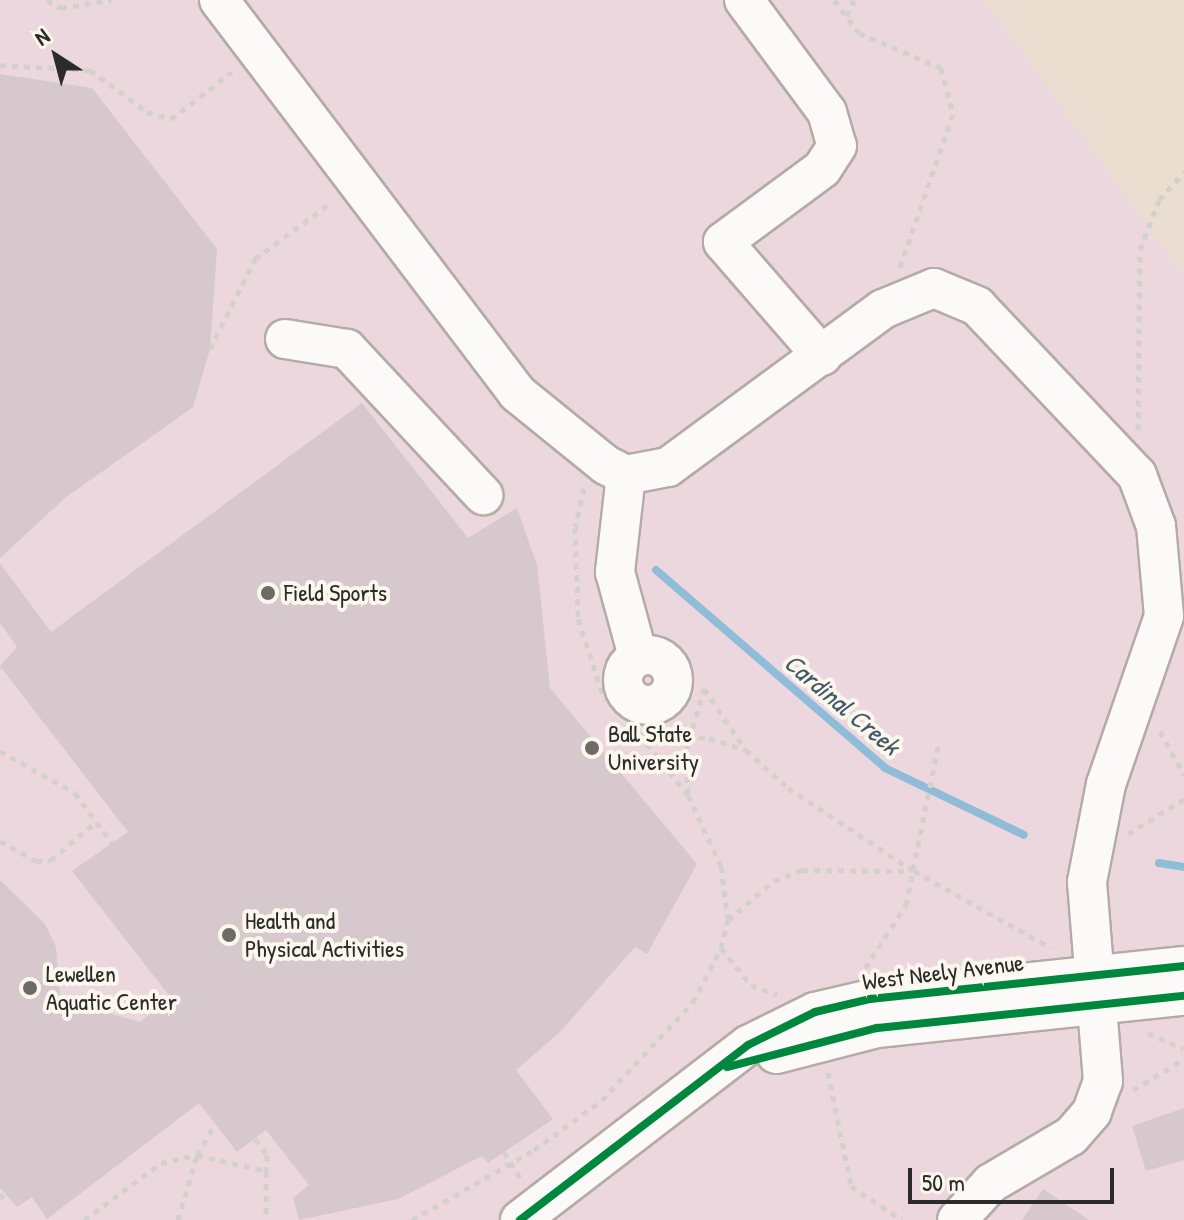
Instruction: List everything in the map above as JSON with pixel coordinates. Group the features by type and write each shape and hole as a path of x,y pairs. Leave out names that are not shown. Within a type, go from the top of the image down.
{"street":[{"path":"219,0 517,393 626,475 668,467 903,298 947,290 977,306 1082,411 1151,503 1163,563 1163,632 1094,831 1087,882 1103,1081 1092,1112 1071,1136 991,1183 957,1220"},
{"path":"744,0 827,112 837,146 822,169 723,242 822,356"},
{"path":"285,339 347,349 483,495"},
{"path":"626,475 615,572 638,656"},
{"name":"West Neely Avenue","path":"1096,990 1184,966"},
{"name":"West Neely Avenue","path":"524,1204 723,1068 764,1035 815,1012 1096,990 1184,996"}],"path":[{"path":"47,0 61,8 111,0"},
{"path":"834,0 859,33 941,68 953,114 897,275"},
{"path":"847,16 854,0"},
{"path":"0,65 90,70 147,112 171,119 232,72"},
{"path":"1137,437 1140,250 1159,200 1184,172"},
{"path":"210,349 255,259 329,204"},
{"path":"584,475 575,527 578,619 605,701"},
{"path":"688,795 690,739 704,689 746,750 788,788 914,871 1061,954"},
{"path":"1159,729 1184,775"},
{"path":"412,1220 511,1163 602,1100 658,1046 721,948 728,920 721,866 688,795 638,733 746,750"},
{"path":"861,975 906,905 938,746"},
{"path":"0,751 75,793 112,843"},
{"path":"1121,837 1184,799"},
{"path":"0,841 36,861 51,860 97,821"},
{"path":"728,920 774,881 802,870 914,871"},
{"path":"721,948 751,985 785,999"},
{"path":"1133,1026 1184,1049"},
{"path":"828,1056 843,1169 874,1206 902,1220"},
{"path":"1132,1091 1184,1059"},
{"path":"178,1220 197,1155 215,1124"},
{"path":"255,1139 267,1155 266,1220"},
{"path":"504,1152 511,1163 524,1204"},
{"path":"84,1220 161,1163 197,1155 266,1171"},
{"path":"0,1199 4,1193"}],"shaded area":[{"name":"Ball State University","path":"0,0 985,0 1184,277 1184,1220 0,1220"}],"building":[{"path":"0,74 92,88 217,249 210,349 193,407 65,498 0,558"},
{"path":"362,403 468,538 517,508 537,565 550,688 697,864 647,954 635,947 560,1032 516,1070 553,1119 488,1163 482,1156 398,1199 299,1220 293,1198 309,1185 266,1130 237,1152 199,1103 47,1219 32,1197 17,1207 0,1188 0,880 45,924 56,947 60,999 140,1022 171,998 72,871 128,832 0,666 17,647 0,623 0,563 51,632"},
{"path":"1184,1108 1184,1160 1146,1171 1132,1126"},
{"path":"1043,1189 1089,1220 1022,1220"}],"waterway":[{"name":"Cardinal Creek","path":"656,570 885,768 1024,835"},
{"name":"Cardinal Creek","path":"1159,863 1184,867"}],"cycle path":[{"path":"520,1220 748,1045 815,1012 870,999 1184,966"},
{"path":"727,1067 877,1028 1184,996"}],"place":[{"name":"Field Sports","path":"268,593"},
{"name":"Ball State University","path":"592,748"},
{"name":"Health and Physical Activities","path":"229,935"},
{"name":"Lewellen Aquatic Center","path":"30,988"}]}
